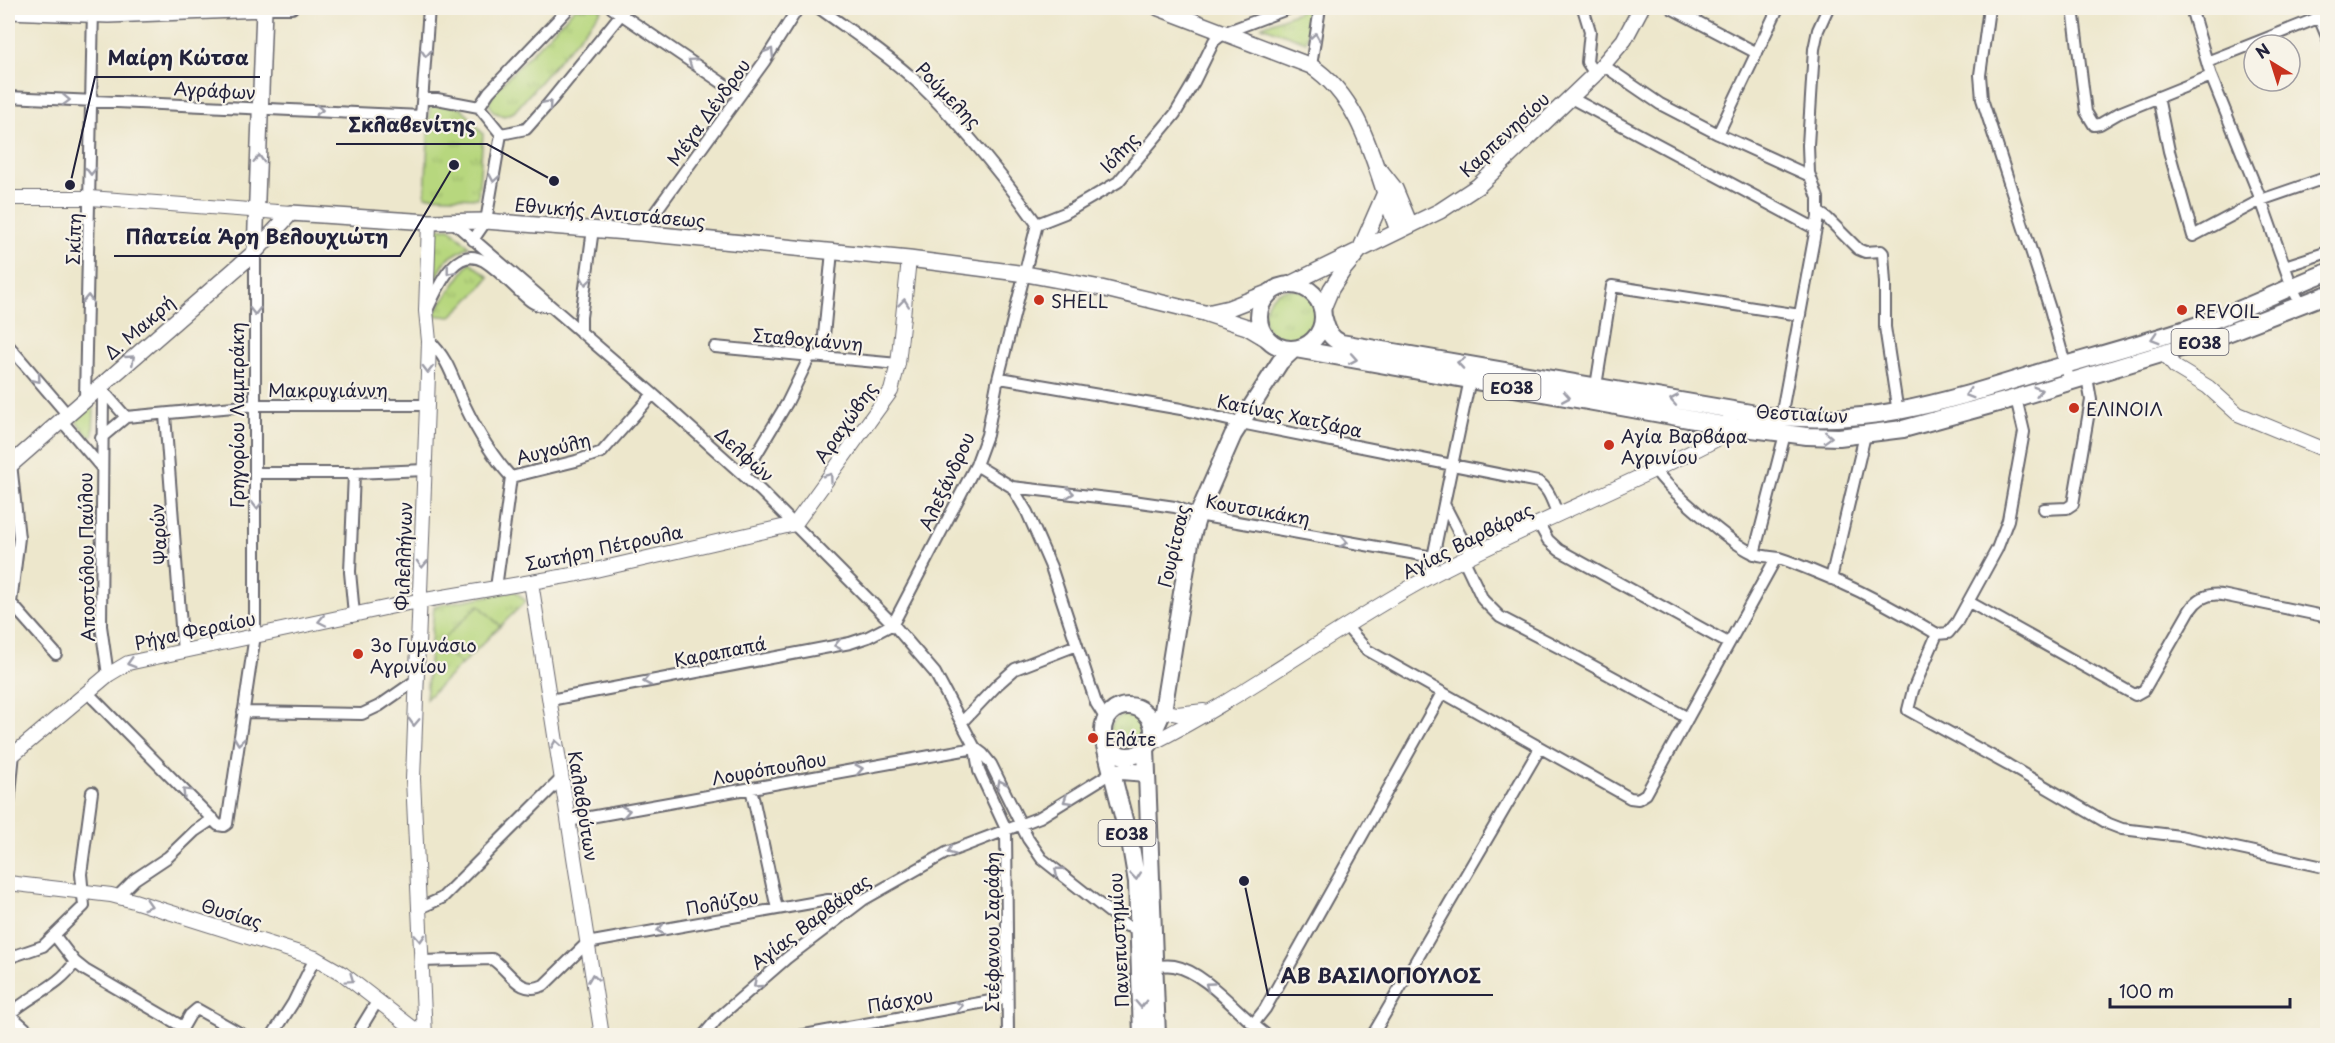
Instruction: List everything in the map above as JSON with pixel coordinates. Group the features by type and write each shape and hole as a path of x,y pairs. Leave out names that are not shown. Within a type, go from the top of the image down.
{"main road":[{"path":"8,12 264,8"},
{"name":"Γρηγορίου Λαμπράκη","path":"255,252 264,8"},
{"path":"1159,8 1176,11 1311,66 1323,75 1347,99 1357,117 1384,195 1404,228"},
{"name":"Καρπενησίου","path":"1290,284 1455,202 1478,186 1599,70 1624,40 1641,8"},
{"path":"1375,164 1395,189 1404,228"},
{"path":"1360,250 1384,195"},
{"name":"Εθνικής Αντιστάσεως","path":"291,213 429,222 486,221 640,233 909,259 1026,274 1101,288 1204,313 1247,327 1271,342"},
{"name":"Δ. Μακρή","path":"9,465 85,399 101,388 255,252 291,213"},
{"name":"Καρπενησίου","path":"1324,314 1331,289 1360,250"},
{"name":"Θεστιαίων","path":"1783,426 1898,413 1944,402 2211,320 2328,272"},
{"path":"1270,292 1290,284"},
{"name":"ΕΟ38","path":"1270,292 1259,310 1262,330 1271,342 1294,349 1306,346 1321,330 1324,314 1318,298 1311,290 1290,284"},
{"name":"Εθνικής Αντιστάσεως","path":"1204,313 1229,309 1270,292"},
{"name":"Θεστιαίων","path":"1294,349 1470,379 1783,426 1839,437 1865,435 1929,423 2016,398 2217,337 2328,294"},
{"name":"Θεστιαίων","path":"1324,314 1327,331 1333,339 1341,343 1596,387 1730,418"},
{"path":"2211,320 2217,337"},
{"name":"Γουρίτσας","path":"1271,342 1276,361 1274,370"},
{"name":"Γουρίτσας","path":"1150,742 1163,711 1190,543 1198,515 1215,473 1241,423 1274,370 1294,349"},
{"path":"1106,719 1118,708 1134,706 1163,711"},
{"path":"1103,738 1114,752 1122,756 1131,756 1150,742 1148,716 1134,706"},
{"name":"ΕΟ38","path":"1103,738 1106,719"},
{"name":"Πανεπιστημίου","path":"1103,738 1135,864 1145,930"},
{"name":"Πανεπιστημίου","path":"1150,742 1146,774 1145,930 1147,966 1157,1035"},
{"path":"1112,773 1122,771 1146,774"},
{"name":"Πανεπιστημίου","path":"1142,1035 1147,966"}],"street":[{"path":"264,8 292,8"},
{"path":"429,8 423,99 437,99 479,107 501,134 486,221 473,240"},
{"path":"479,107 489,92 569,8"},
{"name":"Μέγα Δένδρου","path":"640,233 741,95 798,8"},
{"name":"Ρούμελης","path":"819,8 892,61 919,84 972,142 1037,224"},
{"path":"1226,32 1290,8"},
{"path":"1311,66 1320,8"},
{"path":"1583,8 1590,31 1587,62 1718,134 1809,176"},
{"path":"1671,8 1756,53"},
{"path":"1718,134 1778,8"},
{"path":"1754,554 1783,426 1816,228 1818,195 1809,176 1808,145 1814,49 1818,30 1828,8"},
{"path":"1989,8 1980,75 1982,99 2047,300 2070,382"},
{"path":"2073,8 2085,112 2091,123 2100,124 2119,113 2211,76"},
{"path":"2191,8 2211,76 2301,305"},
{"path":"501,134 526,129 620,10 741,95"},
{"name":"Σκίπη","path":"85,399 93,11"},
{"path":"2207,62 2317,13 2328,39"},
{"name":"Ιόλης","path":"1037,224 1065,213 1118,182 1175,114 1214,41 1226,32"},
{"path":"2158,97 2169,151 2193,236 2261,200 2328,177"},
{"name":"Αγράφων","path":"8,98 421,116 423,99"},
{"path":"1571,98 1816,228"},
{"name":"Εθνικής Αντιστάσεως","path":"8,198 90,198 291,213"},
{"path":"1818,212 1858,249 1865,252 1883,253 1886,283 1885,327 1898,413"},
{"name":"Δελφών","path":"452,221 744,475 892,624 935,673 975,748 979,771 1006,829"},
{"name":"Φιλελλήνων","path":"424,1035 413,779 429,341 426,311 429,222"},
{"path":"1026,274 1037,224"},
{"path":"581,333 581,317 593,230"},
{"path":"822,357 832,251"},
{"name":"Γρηγορίου Λαμπράκη","path":"213,819 221,826 229,821 255,635 257,473 255,252"},
{"path":"2285,266 2328,252"},
{"path":"426,311 453,265 467,257 485,261 534,304 548,306"},
{"name":"Αραχώβης","path":"795,524 891,391 898,364 909,259"},
{"name":"Αλεξάνδρου","path":"892,624 976,465 987,435 997,383 1026,274"},
{"path":"1596,387 1612,286 1800,315"},
{"path":"429,341 444,357 465,406 497,462 511,477"},
{"path":"8,345 101,467"},
{"name":"Σταθογιάννη","path":"715,347 898,364"},
{"path":"2164,354 2175,367 2208,387 2238,414 2328,451"},
{"path":"744,475 787,403 810,356"},
{"path":"2044,509 2067,508 2073,504 2091,400 2087,377"},
{"name":"Κατίνας Χατζάρα","path":"997,383 1000,379 1006,379 1182,409 1241,423 1538,482 1544,485 1558,515"},
{"path":"1430,577 1470,379"},
{"path":"101,388 126,417 101,438"},
{"name":"Αποστόλου Παύλου","path":"101,388 101,626 108,675"},
{"name":"Αυγούλη","path":"496,588 511,477 602,452 653,394"},
{"path":"1655,469 1664,481 1724,535 1754,554 1776,558 1832,579 1887,605 1937,634 1948,633 1969,603 2008,520 2024,432 2016,398"},
{"name":"Μακρυγιάννη","path":"126,417 255,405 427,405"},
{"name":"Ψαρών","path":"165,415 183,652"},
{"name":"Αγίας Βαρβάρας","path":"1150,742 1214,708 1430,577 1719,438 1730,418"},
{"path":"1832,579 1865,435"},
{"path":"9,465 19,538 11,603 56,654"},
{"name":"Κουτσικάκη","path":"976,465 1012,487 1174,507 1198,515 1433,557"},
{"path":"257,473 425,470"},
{"path":"354,473 350,572 354,614"},
{"path":"1012,487 1027,512 1051,567 1096,704 1106,719"},
{"path":"1444,504 1483,600 1500,618 1550,642 1688,718"},
{"name":"Σωτήρη Πέτρουλα","path":"420,601 633,562 682,548 795,524"},
{"path":"1539,524 1548,540 1558,549 1728,644"},
{"path":"1346,626 1367,650 1630,798 1638,799 1646,794 1776,558"},
{"name":"Καλαβρύτων","path":"531,582 602,1035"},
{"path":"1969,603 2135,695 2140,694 2147,687 2190,610 2199,599 2205,596 2222,595 2328,617"},
{"name":"Ρήγα Φεραίου","path":"11,756 108,675 128,663 420,601"},
{"name":"Καραπαπά","path":"550,700 850,643 868,637 892,624"},
{"path":"1937,634 1913,690 1908,711 2008,765 2109,824 2122,829 2180,836 2328,868"},
{"path":"962,722 1015,669 1077,645"},
{"path":"243,712 362,714 380,706 415,681"},
{"path":"87,692 213,819 195,831 168,858 135,879 117,897"},
{"path":"1254,1023 1265,1009 1442,693"},
{"name":"Αγίας Βαρβάρας","path":"1163,711 1177,714 1195,713 1214,708"},
{"name":"Δελφών","path":"975,748 991,764 1034,848 1042,859 1127,926 1145,930"},
{"name":"Λουρόπουλου","path":"568,821 975,748"},
{"path":"1372,1035 1540,748"},
{"path":"8,814 11,756"},
{"name":"Αγίας Βαρβάρας","path":"703,1035 718,1018 787,958 863,900 930,860 1040,817 1112,773"},
{"path":"418,909 442,898 562,778"},
{"path":"751,788 777,909"},
{"path":"8,958 41,947 83,908 81,874 93,792"},
{"name":"Στέφανου Σαράφη","path":"1006,829 1008,1035"},
{"path":"1007,858 1008,850 1013,843 1028,842 1034,848"},
{"name":"Θυσίας","path":"8,883 117,897 315,958 343,974 424,1035"},
{"name":"Πολύζου","path":"587,943 828,900 863,900"},
{"path":"55,936 75,962 181,1031 190,1015 198,1009 245,1035"},
{"path":"421,961 492,959 523,987 537,988 544,985 587,943"},
{"path":"272,1035 293,1003 315,958"},
{"path":"34,1035 8,1014 25,1001 56,984 75,962"},
{"path":"1147,966 1173,966 1189,972 1231,1003 1268,1035"},
{"name":"Πάσχου","path":"799,1035 1006,998"},
{"path":"356,1035 378,1000"}],"green space":[{"path":"575,8 602,10 514,112 504,116 493,112 489,103 494,92"},
{"path":"1308,8 1312,10 1306,42 1262,26"},
{"path":"430,103 462,108 483,134 478,198 425,196"},
{"path":"432,228 450,228 469,246 447,259 429,290"},
{"path":"470,262 489,277 476,293 450,317 433,315"},
{"path":"1286,289 1296,289 1306,293 1314,301 1318,316 1314,331 1306,339 1296,343 1286,343 1276,339 1268,331 1264,321 1264,311 1268,301 1276,293"},
{"path":"89,407 93,407 94,410 93,436 89,437 76,421"},
{"path":"515,591 526,601 426,699 434,606"},
{"path":"479,605 500,626 461,665 439,643"},
{"path":"1127,715 1139,719 1143,731 1139,743 1127,747 1115,743 1111,731 1115,719"}],"place":[{"name":"Πλατεία Άρη Βελουχιώτη","path":"454,165"},
{"name":"Σκλαβενίτης","path":"554,181"},
{"name":"Μαίρη Κώτσα","path":"70,185"},
{"name":"SHELL","path":"1039,300"},
{"name":"REVOIL","path":"2182,310"},
{"name":"ΕΛΙΝΟΙΛ","path":"2074,408"},
{"name":"Αγία Βαρβάρα Αγρινίου","path":"1609,445"},
{"name":"3ο Γυμνάσιο Αγρινίου","path":"358,654"},
{"name":"Ελάτε","path":"1093,738"},
{"name":"ΑΒ ΒΑΣΙΛΟΠΟΥΛΟΣ","path":"1244,881"}]}
